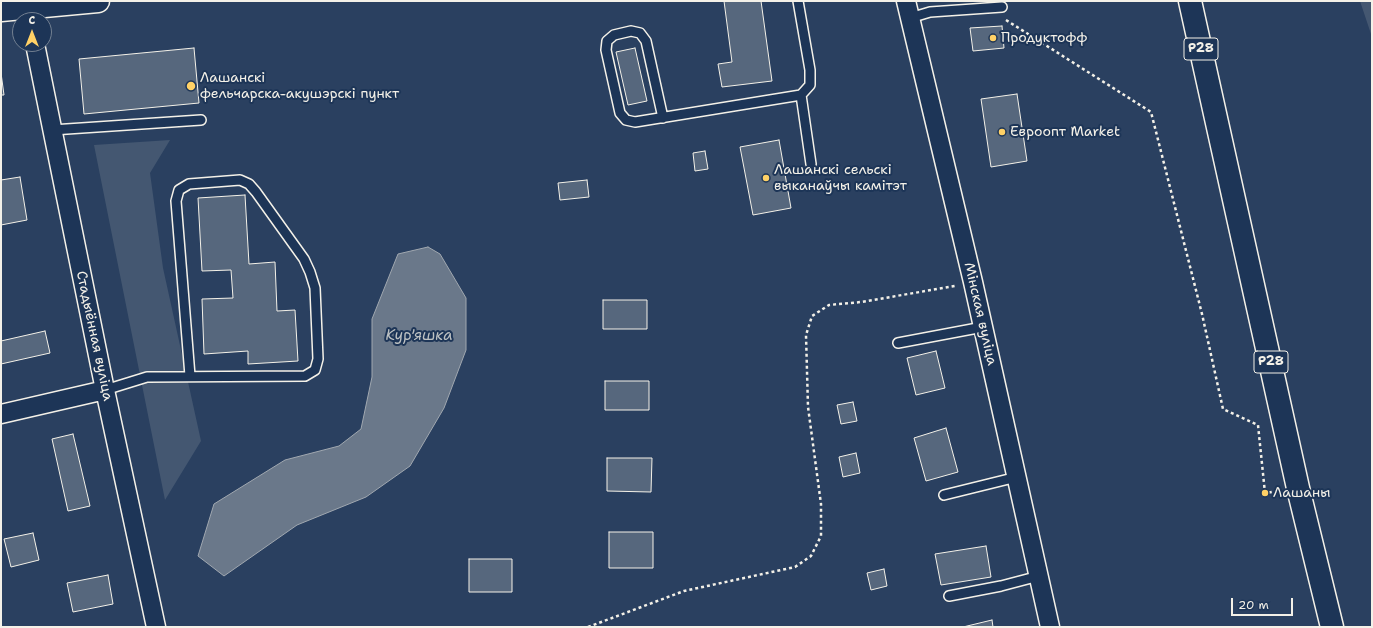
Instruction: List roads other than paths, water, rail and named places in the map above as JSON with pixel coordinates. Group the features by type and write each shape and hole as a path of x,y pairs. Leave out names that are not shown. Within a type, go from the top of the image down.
{"main road":[{"path":"1,10 28,9 98,1"},
{"name":"Р28","path":"1190,1 1298,488 1332,627"}],"street":[{"name":"Мінская вуліца","path":"908,9 973,282 1050,627"},
{"name":"Стадыённая вуліца","path":"37,52 105,390 156,627"},
{"path":"1,414 105,390"}],"lane":[{"path":"663,118 646,41 640,33 631,30 614,35 607,41 606,50 620,112 626,120 635,122 663,118 801,95 810,85 810,70 798,1"},
{"path":"908,9 930,12 1002,7"},
{"path":"801,95 811,164"},
{"path":"52,130 201,120"},
{"path":"105,390 147,377 305,376 315,370 318,359 315,288 310,272 304,259 256,192 249,184 240,180 189,184 179,190 176,201 190,376"},
{"path":"898,343 983,326"},
{"path":"944,495 1016,477"},
{"path":"949,596 1001,586 1039,576"}],"water":[{"name":"Кур'яшка","path":"428,247 440,254 466,298 466,350 444,408 410,466 366,497 297,525 224,576 198,556 214,504 285,460 339,446 361,429 372,377 372,319 398,254"}],"place":[{"name":"Продуктофф","path":"993,38"},
{"name":"Лашанскі фельчарска-акушэрскі пункт","path":"191,86"},
{"name":"Евроопт Market","path":"1002,132"},
{"name":"Лашанскі сельскі выканаўчы камітэт","path":"766,178"},
{"name":"Лашаны","path":"1265,493"}]}
